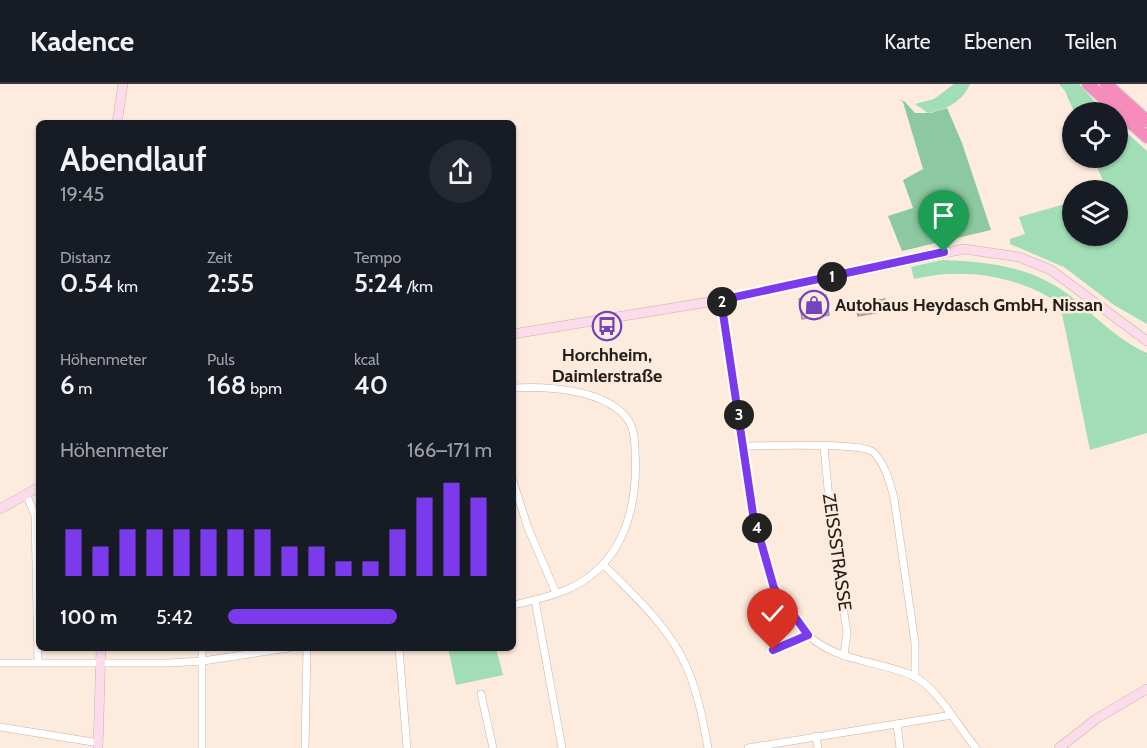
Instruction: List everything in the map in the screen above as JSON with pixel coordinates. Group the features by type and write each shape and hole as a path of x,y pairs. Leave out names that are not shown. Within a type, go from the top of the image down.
{"highway":[{"path":"1088,84 1147,137"},
{"path":"1106,84 1147,121"}],"main road":[{"path":"117,120 123,84"},
{"path":"516,334 721,300 953,250 977,250 1019,257 1051,270 1147,341"},
{"path":"1129,328 1147,335"},
{"path":"0,508 36,489"},
{"path":"98,745 101,651"},
{"path":"1059,748 1095,719 1147,689"}],"street":[{"path":"721,300 753,514 774,588 808,635 824,647 844,656 915,677 952,715 976,748"},
{"path":"516,388 585,395 609,404 630,422 636,459 633,500 621,539 603,564 590,577 535,600 516,604"},
{"path":"744,446 863,447 873,452 887,475 894,498 915,643 915,677"},
{"name":"ZEISSSTRASSE","path":"824,447 834,551 847,632 844,656"},
{"path":"516,490 528,528 556,592"},
{"path":"26,494 35,515 36,564"},
{"path":"603,564 653,615 678,649 694,686 708,748"},
{"path":"535,600 562,748"},
{"path":"773,650 808,635"},
{"path":"38,651 38,662"},
{"path":"202,651 202,748"},
{"path":"0,663 203,661 268,651"},
{"path":"305,748 307,651"},
{"path":"399,651 407,748"},
{"path":"481,693 493,748"},
{"path":"748,748 952,715"},
{"path":"897,724 900,748"},
{"path":"0,727 98,745"},
{"path":"816,736 818,748"}],"green space":[{"path":"954,84 970,84 958,100 947,107 928,113 915,104 934,99"},
{"path":"1059,84 1079,84 1095,102 1070,102"},
{"path":"899,99 905,102 915,113 931,113 947,108 962,143 991,230 902,251 888,216 913,208 903,180 923,169 903,102"},
{"path":"1128,134 1147,151 1147,324 1114,305 1064,267 1010,244 1010,239 1025,234 1019,217 1062,205 1062,246 1128,246 1128,180 1103,180 1097,168 1128,168"},
{"path":"942,260 992,264 1040,278 1055,285 1116,334 1147,353 1147,433 1090,450 1060,304 1026,286 990,276 952,274 914,279 911,267"},
{"path":"449,651 497,651 503,675 456,685"}],"building":[{"name":"Autohaus Heydasch GmbH, Nissan","path":"826,295 829,315 802,319 799,299"},
{"path":"885,299 887,311 858,316 856,304"}],"place":[{"name":"Autohaus Heydasch GmbH, Nissan","path":"814,305"},
{"name":"Horchheim, Daimlerstraße","path":"607,326"}],"route":[{"path":"773,650 808,635 774,588 753,514 721,300 791,287 944,252"}]}
